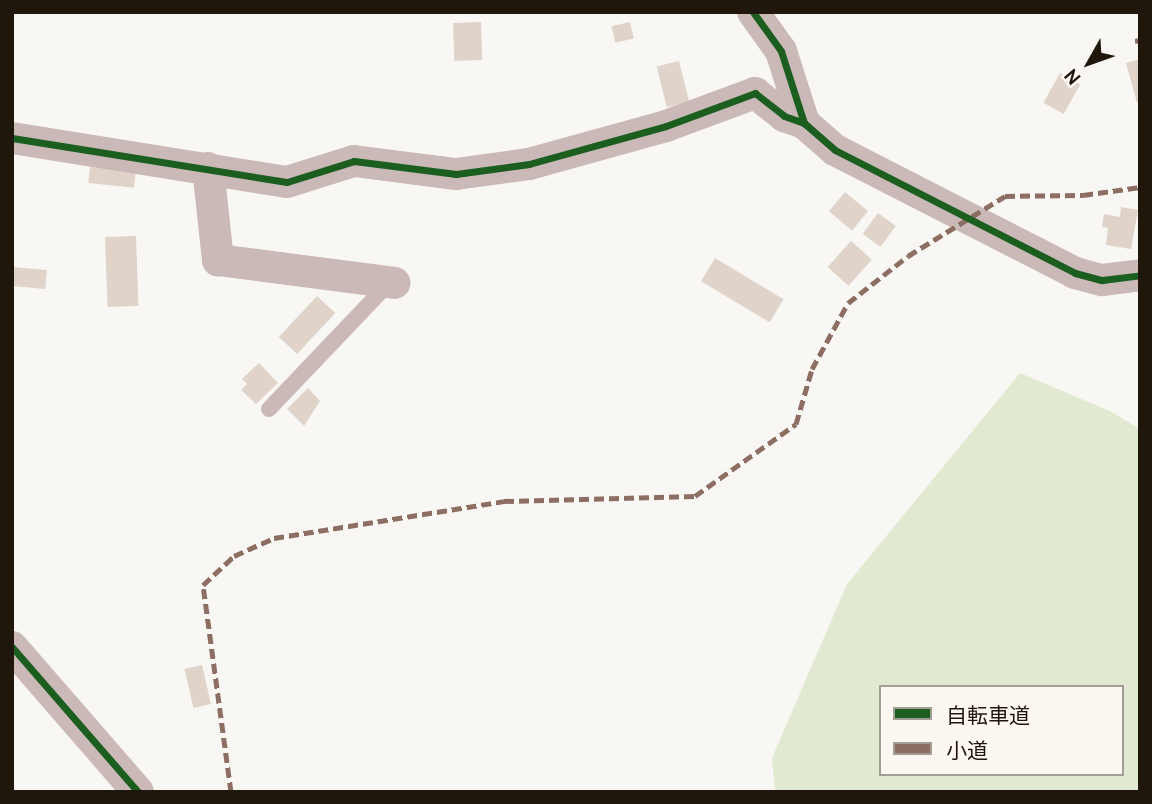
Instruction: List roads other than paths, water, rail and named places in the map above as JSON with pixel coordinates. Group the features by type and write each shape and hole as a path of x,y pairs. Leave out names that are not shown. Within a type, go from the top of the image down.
{"street":[{"path":"753,12 781,51 804,123"},
{"path":"12,138 287,181 354,161 456,174 516,166 666,126 755,93 784,116 804,123 835,150 1042,258 1102,280 1140,275"},
{"path":"208,169 218,260 392,283"},
{"path":"12,647 138,792"}],"lane":[{"path":"269,409 392,283"}]}
